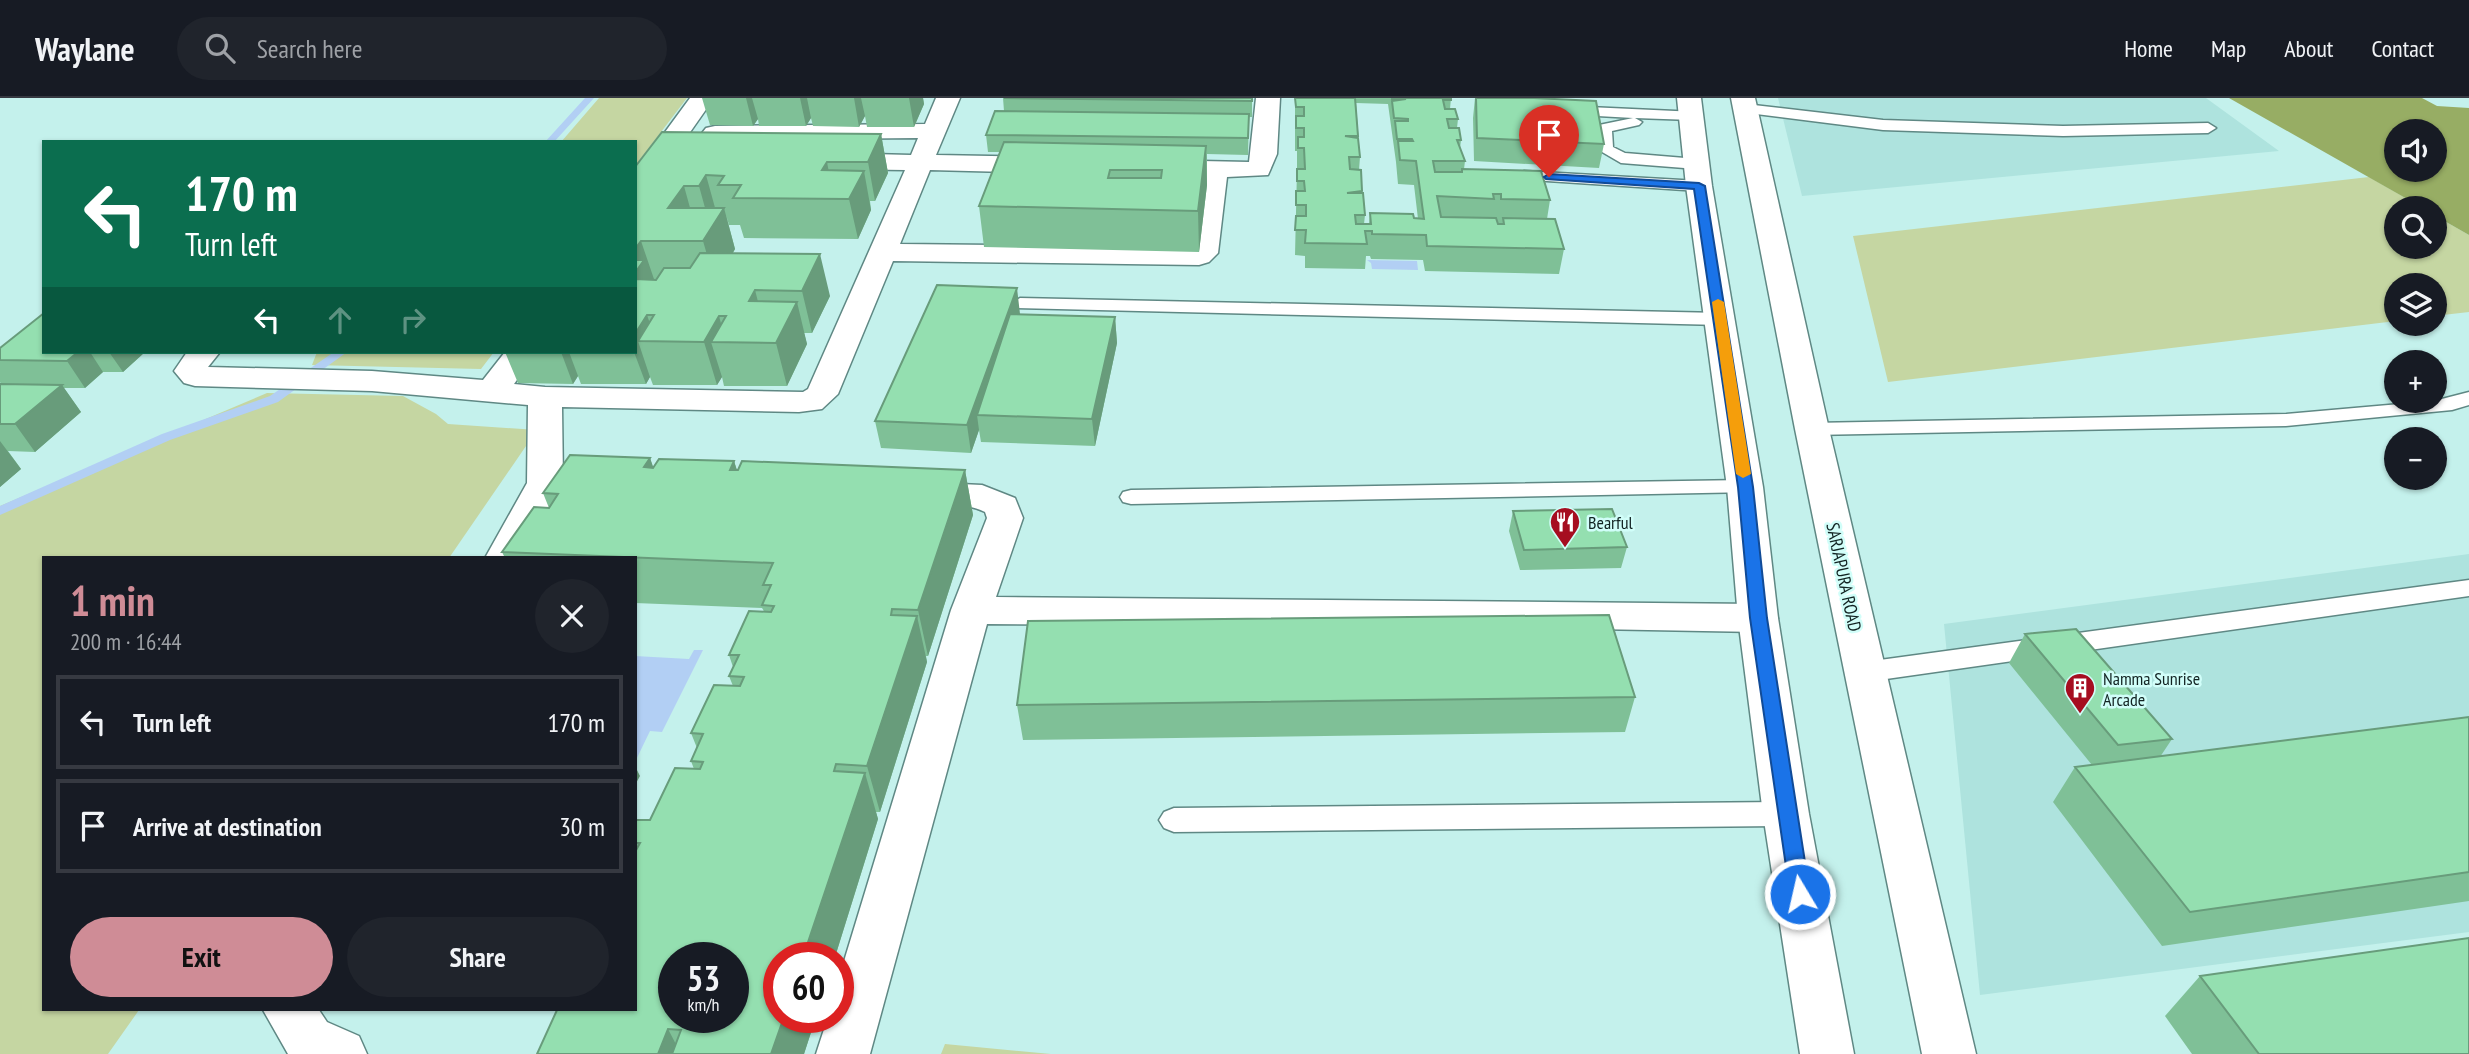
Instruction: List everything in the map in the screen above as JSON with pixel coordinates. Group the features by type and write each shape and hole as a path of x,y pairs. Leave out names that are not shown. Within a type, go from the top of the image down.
{"street":[{"path":"637,189 702,98"},
{"path":"202,354 190,371 195,376 372,381 545,397 799,402 816,399 822,394 948,98"},
{"path":"1135,167 1259,170 1264,157 1258,124 1268,98"},
{"name":"SARJAPURA ROAD","path":"1744,104 1812,429 1950,1054"},
{"path":"1692,113 1698,175 1745,487 1758,618 1786,814 1826,1054"},
{"path":"729,160 696,157 711,135 718,133 932,131"},
{"path":"811,161 1068,166"},
{"path":"884,252 1199,257 1204,253 1215,169"},
{"path":"492,391 520,354"},
{"path":"505,556 559,483 545,397"},
{"path":"842,1054 971,610 1005,518 1002,506 982,496 885,492"},
{"path":"971,610 1462,612 1758,618"},
{"path":"290,1011 308,1039 340,1054"}],"lane":[{"path":"1744,104 1883,125 2063,131 2208,128"},
{"path":"1546,110 1692,113"},
{"path":"1692,113 1604,128 1605,149 1621,158 1698,175"},
{"path":"1524,176 1698,175"},
{"path":"1020,304 1721,319"},
{"path":"1812,429 2286,420 2452,404 2469,398"},
{"path":"1131,497 1745,487"},
{"path":"1865,673 2469,587"},
{"path":"1174,820 1786,814"}],"shaded area":[{"path":"1778,98 2206,98 2279,151 1802,196"},
{"path":"1367,260 1417,261 1418,270 1372,269"},
{"path":"2469,554 2469,932 1980,995 1944,624"},
{"path":"694,650 703,650 662,732 650,731 637,758 637,656 689,659"}],"green space":[{"path":"599,98 687,98 637,163 637,140 563,140"},
{"path":"2229,98 2422,98 2437,106 2469,108 2469,235 2447,222 2447,196 2402,196"},
{"path":"2369,177 2402,196 2384,196 2384,259 2447,259 2447,222 2469,235 2469,312 2447,315 2447,273 2384,273 2384,322 1888,382 1853,236"},
{"path":"316,354 492,354 481,369 312,365"},
{"path":"267,393 403,396 436,414 448,424 537,430 450,556 42,556 42,1011 138,1011 108,1054 0,1054 0,506"},
{"path":"945,1044 1051,1054 941,1054"}],"building":[{"path":"1004,98 1252,98 1252,101"},
{"path":"1295,98 1355,98 1358,136 1345,136 1358,138 1360,157 1349,157 1350,169 1361,170 1362,191 1347,193 1363,193 1365,215 1355,215 1356,224 1371,224 1370,213 1413,214 1414,218 1424,219 1416,161 1400,160 1398,141 1413,141 1397,139 1395,121 1408,119 1394,118 1392,101 1406,99 1392,98 1451,98 1443,100 1445,109 1455,109 1458,119 1447,119 1449,128 1459,128 1461,140 1457,140 1465,161 1433,161 1435,172 1462,172 1462,169 1541,171 1550,200 1501,199 1501,194 1493,194 1494,199 1437,196 1441,217 1496,218 1498,224 1504,224 1503,218 1555,219 1564,249 1427,246 1426,235 1372,234 1372,231 1365,231 1367,244 1305,243 1306,230 1295,230 1296,216 1306,216 1306,205 1296,205 1296,191 1305,191 1304,181 1297,181 1297,169 1305,169 1304,148 1298,148 1298,137 1304,137 1304,128 1296,128 1296,116 1304,116 1304,107 1296,107"},
{"path":"1476,98 1596,101 1604,144 1477,138"},
{"path":"995,111 1249,114 1248,138 986,135"},
{"path":"662,132 881,134 868,162 827,162 822,170 864,171 849,199 733,198 741,185 718,185 724,176 706,175 699,186 684,186 668,208 724,208 703,241 641,241 637,246 637,164"},
{"path":"1004,142 1206,146 1198,211 979,206","holes":["1110,170 1162,170 1161,178 1108,178"]},
{"path":"700,253 820,254 802,291 755,290 749,301 797,302 776,343 711,342 726,316 719,316 704,342 638,341 654,315 647,315 637,331 637,279 656,280 664,268 690,268"},
{"path":"637,260 644,260 637,270"},
{"path":"937,285 1017,288 967,425 875,421"},
{"path":"1010,314 1115,317 1092,419 977,415"},
{"path":"42,315 42,354 76,354 67,361 0,360 0,348"},
{"path":"0,384 62,385 15,424 0,424"},
{"path":"570,455 650,458 644,467 653,468 659,459 734,461 730,470 738,470 742,461 965,470 918,610 892,609 891,615 917,616 867,766 836,764 834,771 865,773 808,942 763,942 763,1033 778,1033 771,1054 672,1054 680,1033 749,1033 749,942 658,942 658,1033 666,1033 658,1054 537,1054 557,1011 637,1011 637,848 640,843 637,843 637,820 650,820 675,768 700,769 703,762 691,761 703,734 691,733 714,685 740,686 744,677 729,676 739,655 729,655 749,611 771,612 774,606 762,605 771,585 763,585 773,563 502,552 534,507 549,508 558,494 543,493"},
{"path":"1612,509 1627,547 1524,550 1513,511"},
{"path":"1609,615 1635,697 1017,705 1028,621"},
{"path":"2076,629 2172,739 2118,745 2025,634"},
{"path":"2469,717 2469,872 2190,912 2075,767"},
{"path":"2469,938 2469,1054 2259,1054 2200,976"}],"waterway":[{"path":"551,140 590,98"},
{"path":"0,511 166,437 274,399 338,354"}],"slow traffic":[{"path":"1718,302 1743,474"}],"place":[{"name":"Bearful","path":"1565,549"},
{"name":"Namma Sunrise Arcade","path":"2080,715"}],"route":[{"path":"1549,177 1699,186 1745,487 1758,618 1800,894"}]}
